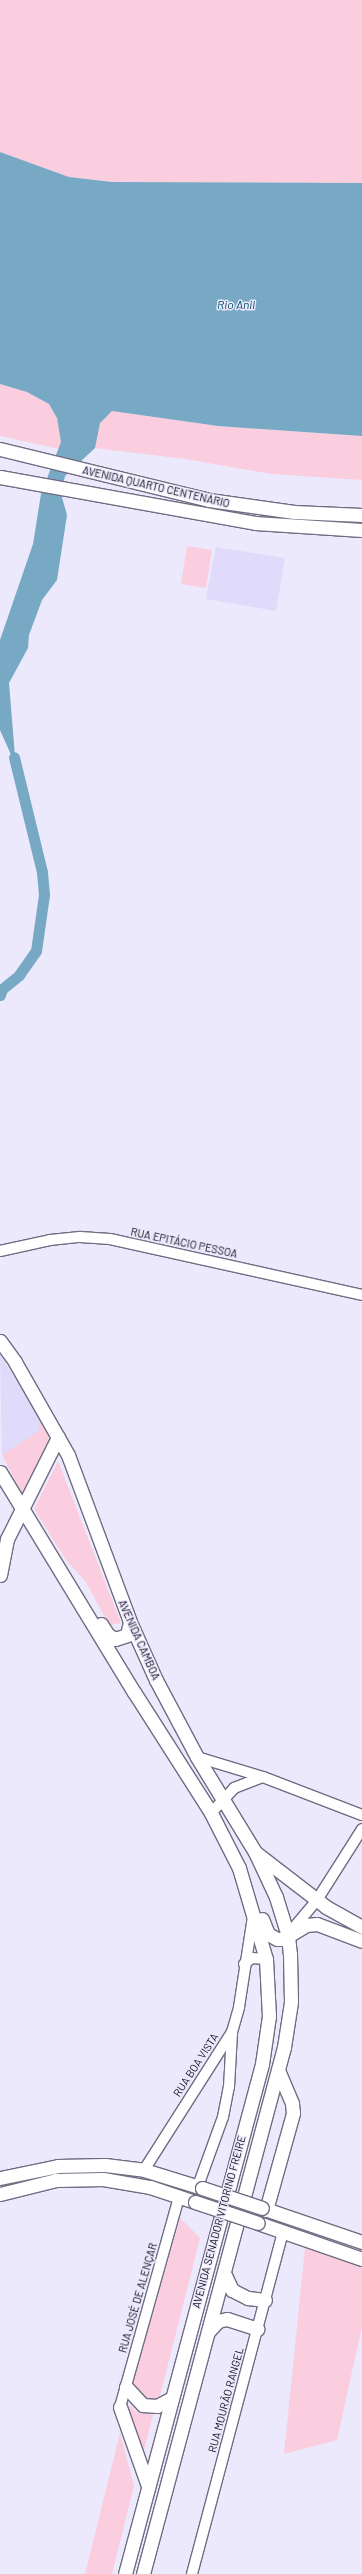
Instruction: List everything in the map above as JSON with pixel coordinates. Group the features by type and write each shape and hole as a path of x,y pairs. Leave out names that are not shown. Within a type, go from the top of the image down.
{"main road":[{"name":"AVENIDA QUARTO CENTENÁRIO","path":"0,449 114,479 189,496 263,509 362,515"},
{"name":"AVENIDA QUARTO CENTENÁRIO","path":"0,477 112,498 255,522 362,530"},
{"name":"AVENIDA CAMBOA","path":"0,1340 68,1456 130,1622 156,1680 197,1757 255,1852 276,1897 288,1936"},
{"path":"0,1575 7,1539 58,1437"},
{"path":"0,1472 134,1692 211,1813 239,1868 254,1892 268,1934 277,1940 288,1936 306,1925 317,1924 362,1941"},
{"path":"67,1580 83,1595 108,1635 115,1639 127,1635 130,1622"},
{"path":"255,1852 339,1916 362,1927"},
{"name":"AVENIDA SENADOR VITORINO FREIRE","path":"125,2574 262,2064 269,2016 266,1959 254,1914 239,1868"},
{"name":"AVENIDA SENADOR VITORINO FREIRE","path":"143,2574 278,2070 291,2002 288,1936"},
{"path":"264,2209 293,2113 292,2103 278,2070"},
{"path":"0,2178 39,2169 82,2164 144,2170 200,2187 362,2242"},
{"path":"0,2194 36,2183 79,2178 126,2181 195,2202 362,2259"},
{"path":"224,2273 232,2290 248,2298 265,2300"},
{"path":"208,2332 218,2321 227,2319 257,2329"},
{"path":"126,2387 135,2399 143,2405 157,2406 172,2398"},
{"path":"120,2407 148,2486"}],"street":[{"name":"RUA EPITÁCIO PESSOA","path":"0,1251 50,1240 80,1237 110,1239 362,1295"},
{"path":"197,1757 263,1777 362,1815"},
{"path":"211,1813 223,1798 240,1784 263,1777"},
{"path":"288,1936 317,1900 362,1829"},
{"name":"RUA BOA VISTA","path":"144,2170 232,2032 239,2007 244,1964 254,1914"},
{"path":"244,1964 252,1958 266,1959"},
{"path":"200,2187 223,2117 229,2087 232,2032"},
{"name":"RUA JOSÉ DE ALENÇAR","path":"120,2407 179,2197"},
{"name":"RUA MOURÃO RANGEL","path":"192,2574 283,2232"}],"shaded area":[{"path":"0,0 362,0 362,183 112,182 69,177 0,152"},
{"path":"0,384 27,392 49,404 57,418 61,442 59,449 0,436"},
{"path":"112,411 218,426 362,436 362,480 272,474 185,459 95,448 100,422"},
{"path":"187,546 212,550 206,588 181,584"},
{"path":"216,547 285,558 276,611 206,599"},
{"path":"0,1355 39,1415 40,1431 2,1455"},
{"path":"39,1415 48,1432 49,1441 23,1496 2,1455 39,1431"},
{"path":"58,1461 121,1623 109,1625 86,1582 66,1560 34,1509"},
{"path":"180,2218 200,2238 160,2396 146,2403 132,2386"},
{"path":"305,2248 362,2267 362,2326 337,2440 284,2454"},
{"path":"130,2405 136,2412 153,2415 143,2454 128,2414"},
{"path":"120,2433 134,2486 112,2574 85,2574"}],"water":[{"name":"Rio Anil","path":"0,152 69,177 112,182 362,183 362,436 218,426 112,411 100,423 95,448 65,476 61,494 67,515 57,580 42,600 29,635 28,648 9,683 15,756 12,757 0,730 0,640 33,544 41,494 61,442 57,418 49,404 27,392 0,384"}],"waterway":[{"path":"0,995 2,989 19,975 36,951 44,895 42,872 14,757"}]}
